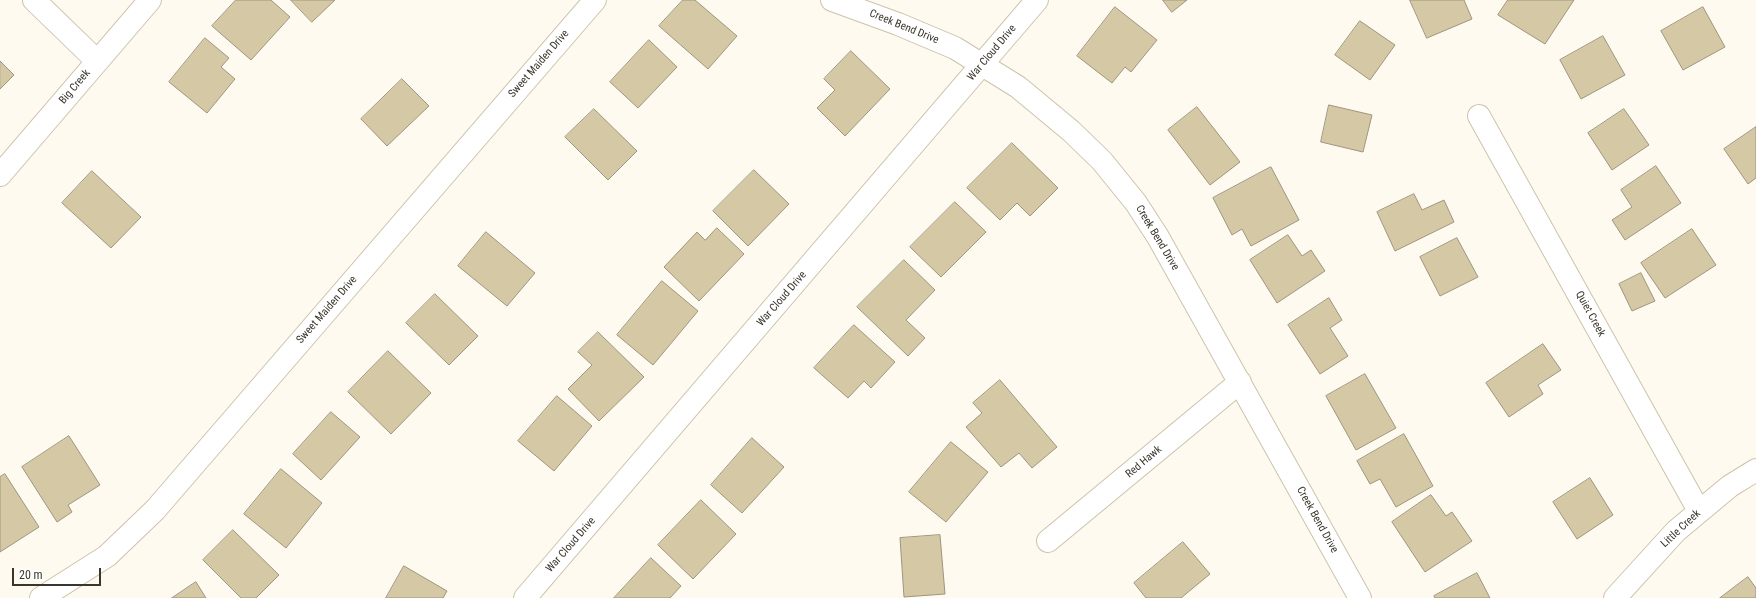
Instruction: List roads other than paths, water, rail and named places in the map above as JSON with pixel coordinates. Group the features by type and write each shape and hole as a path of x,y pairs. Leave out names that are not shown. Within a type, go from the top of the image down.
{"street":[{"path":"34,0 97,61"},
{"name":"Big Creek","path":"0,175 150,0"},
{"name":"Sweet Maiden Drive","path":"41,598 106,556 155,510 595,0"},
{"name":"Creek Bend Drive","path":"832,0 898,24 955,48 983,64 1018,87 1071,131 1102,161 1126,191 1158,237 1360,598"},
{"name":"War Cloud Drive","path":"526,598 1037,0"},
{"name":"Quiet Creek","path":"1479,116 1699,511"},
{"name":"Red Hawk","path":"1048,541 1240,382"},
{"name":"Little Creek","path":"1615,598 1676,531 1730,486 1756,470"}]}
